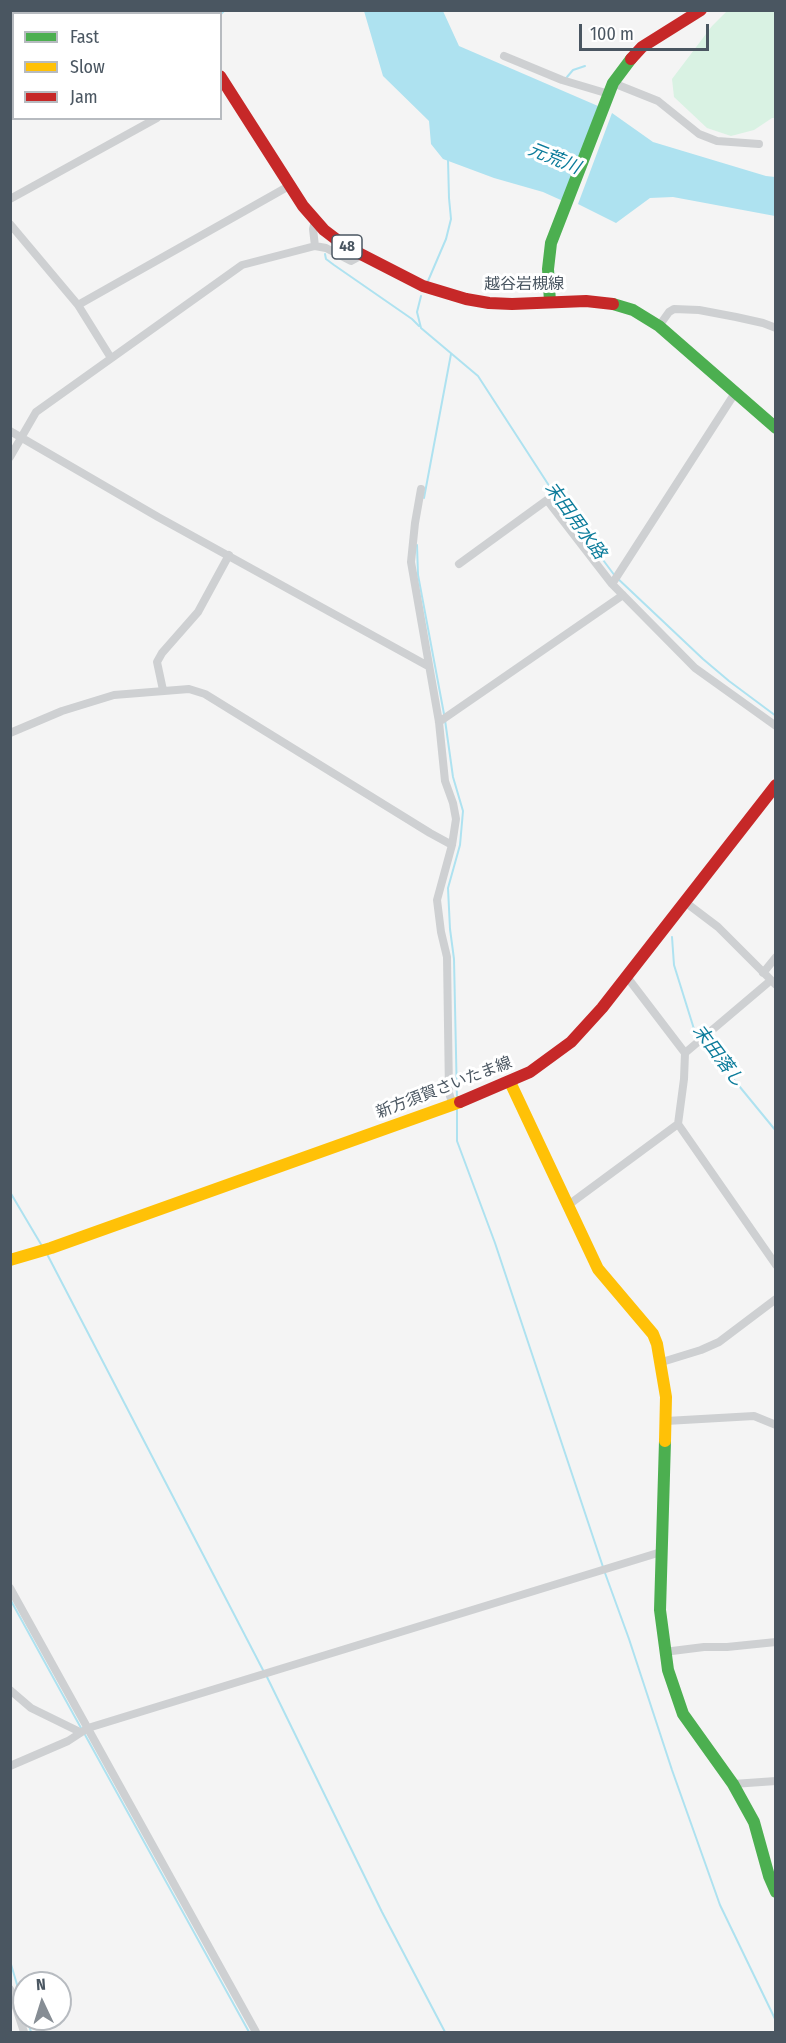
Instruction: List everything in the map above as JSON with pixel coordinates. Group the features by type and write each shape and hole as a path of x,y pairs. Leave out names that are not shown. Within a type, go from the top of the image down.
{"main road":[{"path":"550,302 551,243 610,93 624,66 642,47 701,10"},
{"path":"47,11 98,12"},
{"name":"越谷岩槻線","path":"222,81 290,186 315,220 335,239 423,286 466,299 500,304 586,301 619,305 646,317 659,326 776,428"},
{"name":"新方須賀さいたま線","path":"10,1260 453,1105 510,1082 546,1061 571,1042 603,1008 776,785"},
{"path":"510,1082 598,1269 653,1334 662,1362 666,1397 660,1552 660,1610 664,1652 683,1714 733,1784 754,1822 776,1892"}],"street":[{"path":"504,56 562,80 610,93 658,101 699,134 717,141 759,144"},
{"path":"10,199 153,120"},
{"path":"78,305 290,186"},
{"path":"315,220 313,229 315,246"},
{"path":"10,224 78,305 111,358"},
{"path":"10,458 36,412 242,265 315,246 326,248 351,261 362,255"},
{"path":"659,326 674,309 699,310 736,316 776,328"},
{"path":"612,584 735,393"},
{"path":"10,431 158,517 428,666"},
{"path":"421,489 411,562 439,722 445,781 456,819 452,845 437,900 447,957 449,1093 453,1105"},
{"path":"459,564 547,500 612,584 695,668 776,726"},
{"path":"163,690 157,662 162,653 198,612 229,555"},
{"path":"439,722 624,595"},
{"path":"10,733 62,711 114,695 189,689 206,694 452,845"},
{"path":"684,902 718,927 773,983 685,1053"},
{"path":"763,973 776,957"},
{"path":"627,977 685,1053 678,1124 776,1264"},
{"path":"567,1206 678,1124"},
{"path":"662,1362 701,1350 719,1341 776,1299"},
{"path":"666,1421 754,1416 776,1425"},
{"path":"10,1766 68,1741 84,1730 660,1552"},
{"path":"10,1588 84,1730 256,2032"},
{"path":"664,1652 776,1642"},
{"path":"10,1690 31,1708 84,1730"},
{"path":"733,1784 776,1781"},
{"path":"10,1989 24,2032"}],"green space":[{"path":"727,11 776,11 775,118 754,130 731,136 707,128 674,97 672,79 712,26"}],"water":[{"name":"元荒川","path":"364,11 443,11 459,46 598,106 563,201 543,192 494,178 443,159 431,144 429,121 383,76"},
{"path":"612,113 653,142 775,177 775,216 673,197 650,198 616,223 578,204"}],"waterway":[{"path":"222,13 225,10"},
{"path":"567,77 573,70 585,66"},
{"path":"428,281 446,239 451,219 448,160"},
{"path":"325,254 326,259 419,326"},
{"name":"末田用水路","path":"421,296 417,312 421,328 478,376 559,501 615,576 703,659 776,716"},
{"path":"424,498 451,354"},
{"path":"417,545 418,575 444,714"},
{"path":"445,720 453,777 463,811 460,845 448,888 454,959 457,1100"},
{"name":"末田落し","path":"672,937 674,965 694,1029 700,1037"},
{"name":"末田落し","path":"703,1042 776,1131"},
{"path":"457,1108 457,1141 495,1243 603,1567"},
{"path":"10,1192 42,1246"},
{"path":"47,1254 264,1672"},
{"path":"605,1573 720,1905 776,2021"},
{"path":"10,1599 81,1728"},
{"path":"267,1677 382,1912 445,2032"},
{"path":"84,1733 249,2032"},
{"path":"10,1961 13,1971"}],"traffic: fast":[{"path":"550,302 548,269 551,243 613,83 631,59"},
{"path":"613,304 633,310 659,326 776,428"},
{"path":"665,1441 660,1610 668,1670 683,1714 733,1784 754,1822 769,1876 776,1892"}],"traffic: slow":[{"path":"39,12 54,10"},
{"path":"510,1082 598,1269 653,1334 657,1344 666,1397 665,1441"},
{"path":"10,1260 51,1248 460,1102"}],"traffic: jam":[{"path":"57,10 100,12"},
{"path":"631,59 642,47 701,10"},
{"path":"222,79 303,206 324,230 345,246 423,286 466,299 512,304 586,301 613,304"},
{"path":"460,1102 530,1072 571,1042 602,1008 776,785"}]}
